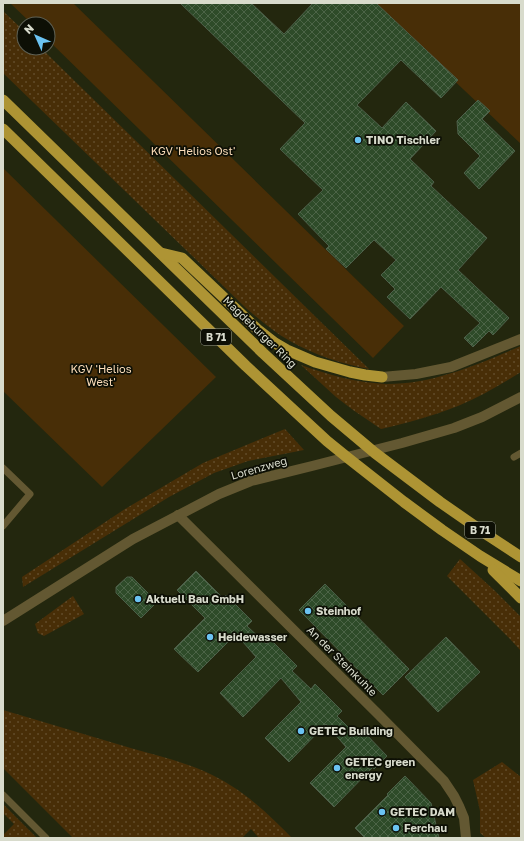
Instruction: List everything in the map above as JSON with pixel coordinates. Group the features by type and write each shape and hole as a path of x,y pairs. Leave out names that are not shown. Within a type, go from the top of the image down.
{"highway":[{"name":"Magdeburger Ring","path":"3,100 263,353 314,400 364,444 440,502 521,557"},
{"name":"B 71","path":"3,129 235,355 327,441 442,530 480,556 521,581"},
{"path":"160,253 182,258 257,329 286,350 315,362 350,372 382,377"},
{"path":"480,556 521,598"}],"street":[{"path":"382,377 416,374 451,367 521,339"},
{"name":"Lorenzweg","path":"3,621 133,539 219,494 251,480 402,443 469,423 521,397"},
{"name":"An der Steinkuhle","path":"178,515 444,781 454,796 464,818 466,838"}],"lane":[{"path":"514,457 521,454"},
{"path":"3,468 30,494 3,526"},
{"path":"3,795 46,838"}],"green space":[{"name":"KGV 'Helios Ost'","path":"10,3 73,3 404,326 373,358 56,48 56,16 24,16"},
{"path":"372,3 521,3 521,144"},
{"path":"3,11 16,23 16,56 49,56 369,369 339,362 309,351 284,338 263,322 247,309 3,73"},
{"name":"KGV 'Helios West'","path":"3,168 216,377 102,487 3,391"},
{"path":"521,346 521,372 505,382 474,399 449,410 381,429 336,397 301,365 354,380 387,384 405,383 422,381 456,372"},
{"path":"285,429 304,450 248,461 214,473 169,497 23,587 22,577 125,509 203,463"},
{"path":"460,559 521,617 521,651 447,576"},
{"path":"73,596 84,614 44,636 38,633 35,624"},
{"path":"3,710 171,759 219,778 255,803 292,838 259,838 251,829 242,838 73,838 3,768"},
{"path":"502,762 521,777 521,838 486,838 480,833 480,811 473,780"},
{"path":"3,804 37,838 3,838 3,835 14,824 3,813"}],"building":[{"path":"180,3 251,3 284,34 313,3 376,3 458,80 441,98 401,60 357,105 382,128 406,102 436,131 410,159 434,182 431,186 487,238 458,270 509,318 493,335 489,331 473,347 464,338 480,323 441,287 410,319 387,297 395,289 381,275 396,260 374,240 346,268 326,249 329,246 298,214 323,190 280,149 305,123"},
{"path":"478,100 490,111 482,119 515,151 479,189 464,173 480,156 458,134 457,121"},
{"path":"196,571 223,598 226,595 252,621 247,626 266,644 271,640 297,666 292,671 311,689 315,684 342,711 337,716 356,735 361,729 387,756 374,769 373,767 334,807 310,783 346,747 326,724 289,762 265,738 301,702 281,678 243,717 220,693 256,657 236,634 198,672 174,649 205,618 177,590"},
{"name":"Aktuell Bau GmbH","path":"127,577 132,577 157,602 141,618 116,593 116,587"},
{"path":"325,584 409,669 383,695 299,610"},
{"path":"446,637 480,672 438,712 405,677"},
{"path":"405,776 431,803 439,838 365,838 355,828"}],"place":[{"name":"TINO Tischler","path":"358,140"},
{"name":"Aktuell Bau GmbH","path":"138,599"},
{"name":"Steinhof","path":"308,611"},
{"name":"Heidewasser","path":"210,637"},
{"name":"GETEC Building","path":"301,731"},
{"name":"GETEC green energy","path":"337,768"},
{"name":"GETEC DAM","path":"382,812"},
{"name":"Ferchau","path":"396,828"}]}
